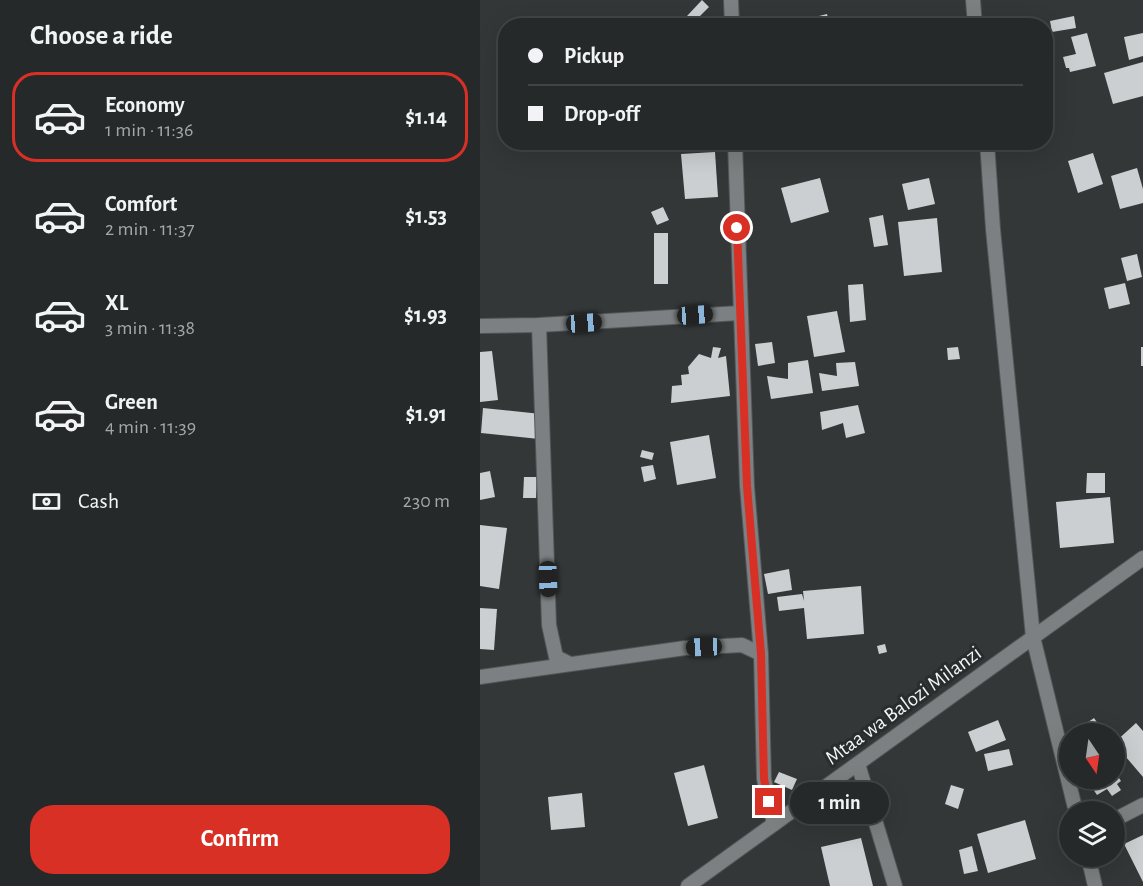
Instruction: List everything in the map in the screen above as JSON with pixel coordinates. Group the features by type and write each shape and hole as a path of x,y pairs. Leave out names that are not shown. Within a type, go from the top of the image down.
{"street":[{"path":"731,0 732,18"},
{"path":"973,0 974,18"},
{"path":"735,150 747,486 761,654 764,779 774,824"},
{"path":"988,150 1032,637 1073,801"},
{"path":"480,326 539,326 740,313"},
{"path":"539,326 549,625 556,657 570,664"},
{"name":"Mtaa wa Balozi Milanzi","path":"688,886 1143,558"},
{"path":"480,677 685,648 742,645 761,654"},
{"path":"858,764 895,886"},
{"path":"1125,814 1143,805"},
{"path":"1091,867 1095,886"}],"building":[{"path":"702,0 709,7 698,18 687,16"},
{"path":"827,14 828,18 811,18"},
{"path":"1074,16 1076,28 1053,32 1053,20"},
{"path":"1087,33 1096,66 1070,72 1069,68 1066,68 1063,57 1076,54 1071,37"},
{"path":"1143,33 1143,56 1129,60 1124,37"},
{"path":"1143,62 1143,96 1113,104 1104,73"},
{"path":"715,152 718,197 685,199 681,154"},
{"path":"1093,153 1103,184 1078,193 1068,161"},
{"path":"1137,168 1143,189 1143,203 1120,209 1111,176"},
{"path":"820,178 829,212 791,223 781,188"},
{"path":"929,178 935,204 908,210 902,184"},
{"path":"663,207 669,220 657,225 651,212"},
{"path":"883,215 888,245 874,247 869,218"},
{"path":"937,218 942,272 904,276 898,222"},
{"path":"654,233 668,233 668,284 654,284"},
{"path":"1137,254 1142,277 1127,281 1121,258"},
{"path":"1125,283 1130,304 1109,309 1104,288"},
{"path":"863,284 866,320 850,322 848,285"},
{"path":"837,311 845,352 814,357 807,316"},
{"path":"772,342 775,363 758,366 755,344"},
{"path":"713,347 721,348 718,358 726,356 730,396 671,403 672,386 682,385 681,375 689,374 688,367 699,354 711,358"},
{"path":"958,347 960,359 948,360 947,348"},
{"path":"1141,347 1143,347 1143,366 1141,366"},
{"path":"492,351 498,400 480,402 480,352"},
{"path":"808,360 813,393 771,399 767,376 788,379 788,363"},
{"path":"855,362 859,386 822,391 819,373 837,376 836,363"},
{"path":"858,405 865,433 846,438 843,423 822,430 820,412"},
{"path":"483,408 541,414 539,439 481,433"},
{"path":"709,435 716,478 677,485 670,442"},
{"path":"642,450 654,453 652,460 640,457"},
{"path":"653,465 656,479 644,482 641,467"},
{"path":"490,471 495,497 480,500 480,473"},
{"path":"1087,473 1105,473 1105,493 1086,493"},
{"path":"524,477 537,477 536,498 523,498"},
{"path":"1110,497 1114,543 1060,548 1056,502"},
{"path":"480,525 507,528 499,589 480,586"},
{"path":"789,569 792,590 768,594 764,574"},
{"path":"861,586 864,634 807,639 804,608 779,611 777,597 802,594 804,601 803,591"},
{"path":"480,608 497,609 494,650 480,649"},
{"path":"885,644 887,652 879,654 877,646"},
{"path":"1094,718 1097,723 1087,723"},
{"path":"998,720 1006,740 976,752 968,732"},
{"path":"1136,723 1143,731 1143,777 1125,756 1125,733"},
{"path":"1009,749 1013,765 988,771 984,754"},
{"path":"704,765 718,818 688,826 674,773"},
{"path":"779,772 797,779 792,790 774,782"},
{"path":"951,785 964,789 958,809 945,804"},
{"path":"1093,789 1107,789 1097,795"},
{"path":"1107,789 1120,789 1121,790 1112,796"},
{"path":"582,793 585,827 551,830 548,797"},
{"path":"1025,820 1036,859 988,873 977,834"},
{"path":"1143,835 1143,882 1125,846 1125,844"},
{"path":"861,838 873,886 830,886 821,847"},
{"path":"972,846 978,871 964,874 959,850"}],"route":[{"path":"737,228 747,486 761,654 764,779 769,802"}]}
